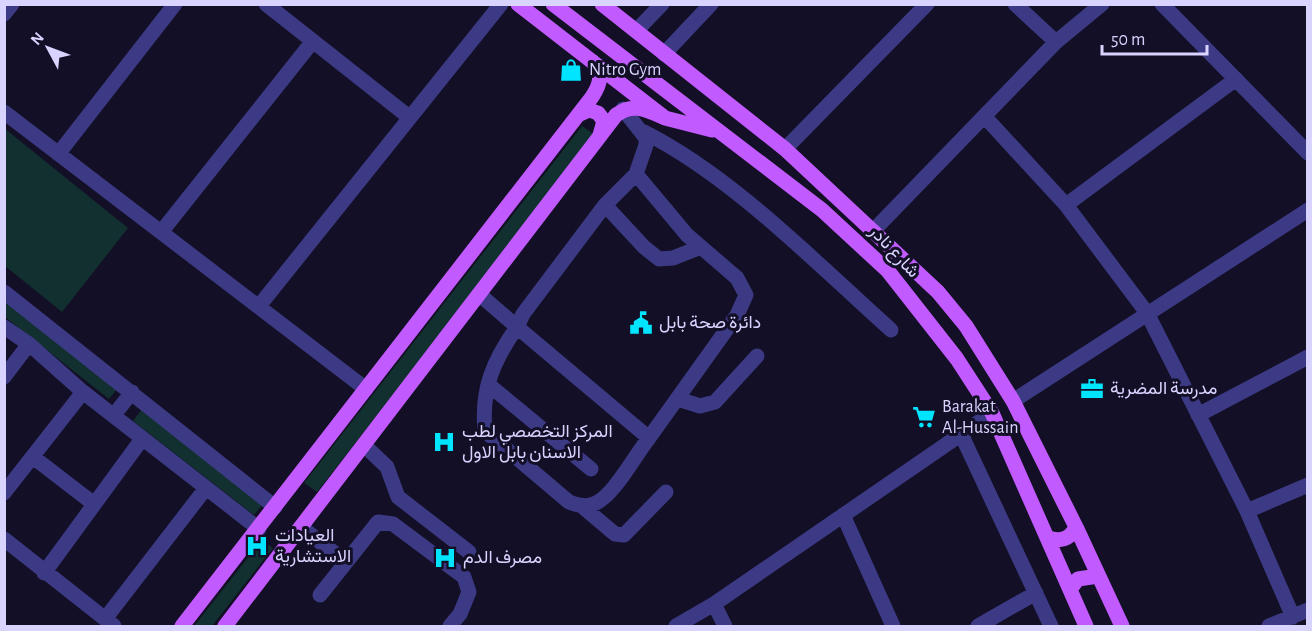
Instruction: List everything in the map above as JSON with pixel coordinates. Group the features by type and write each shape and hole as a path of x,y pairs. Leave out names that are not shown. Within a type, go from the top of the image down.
{"main road":[{"path":"518,4 665,118"},
{"name":"شارع نادر","path":"553,4 822,210 888,271 957,358 992,413 1086,627"},
{"name":"شارع نادر","path":"602,4 785,149 938,292 966,326 1013,401 1076,527 1122,627"},
{"path":"182,627 577,116 598,87 601,78 601,73 592,62"},
{"path":"225,627 600,135 623,110 643,108 665,118 710,129 731,141"},
{"path":"577,116 589,110 598,113 604,121 600,135"},
{"path":"1048,538 1061,540 1068,537 1076,527"},
{"path":"1070,589 1078,579 1098,576"}],"street":[{"path":"4,14 12,4"},
{"path":"59,153 175,4"},
{"path":"266,4 410,117"},
{"path":"259,306 501,4"},
{"path":"636,31 662,4"},
{"path":"664,54 711,4"},
{"path":"785,149 927,4"},
{"path":"1015,4 1056,42"},
{"path":"874,230 1056,42 1102,4"},
{"path":"1162,4 1308,153"},
{"path":"162,231 313,41"},
{"path":"1066,205 1236,79"},
{"path":"623,110 644,132 678,151 733,192 891,330"},
{"path":"4,112 366,388"},
{"path":"985,117 1066,205 1147,313 1247,511 1293,617"},
{"path":"644,132 646,145 636,174 605,205 523,314 517,327 496,357 484,418 485,431 568,502 583,507 615,534 624,535 666,492"},
{"path":"583,507 597,503 609,491 737,315 746,295 737,278 701,247 649,193 636,174"},
{"path":"605,205 644,247 659,259 673,258 701,247"},
{"path":"1013,401 1308,210"},
{"path":"4,292 275,507"},
{"path":"479,294 649,438"},
{"path":"4,327 142,439 259,529"},
{"path":"4,376 29,345"},
{"path":"678,399 700,406 715,402 757,356"},
{"path":"1198,415 1308,357"},
{"path":"489,385 591,469"},
{"path":"4,493 83,392"},
{"path":"114,416 132,392"},
{"path":"676,627 714,604 992,413"},
{"path":"961,434 1051,627"},
{"path":"44,573 142,439"},
{"path":"363,445 387,467 398,497 469,552"},
{"path":"33,457 94,504"},
{"path":"1247,511 1308,485"},
{"path":"4,539 44,573 110,623 206,488"},
{"path":"843,515 893,627"},
{"path":"320,595 378,522 393,524 464,577 469,592 460,614 450,627"},
{"path":"301,527 346,562"},
{"path":"978,627 1036,593"},
{"path":"714,604 725,627"},
{"path":"1269,627 1308,610"}],"green space":[{"path":"582,126 595,135 317,492 304,483"},
{"path":"4,128 128,228 62,312 5,266"},
{"path":"4,300 117,389 109,399 5,317"},
{"path":"142,409 263,504 254,515 133,421"},
{"path":"262,540 273,548 212,626 194,626"}],"place":[{"name":"Nitro Gym","path":"571,70"},
{"name":"دائرة صحة بابل","path":"641,323"},
{"name":"مدرسة المضرية","path":"1092,389"},
{"name":"Barakat Al-Hussain","path":"924,417"},
{"name":"المركز التخصصي لطب الاسنان بابل الاول","path":"444,442"},
{"name":"العيادات الاستشارية","path":"257,546"},
{"name":"مصرف الدم","path":"445,558"}]}
